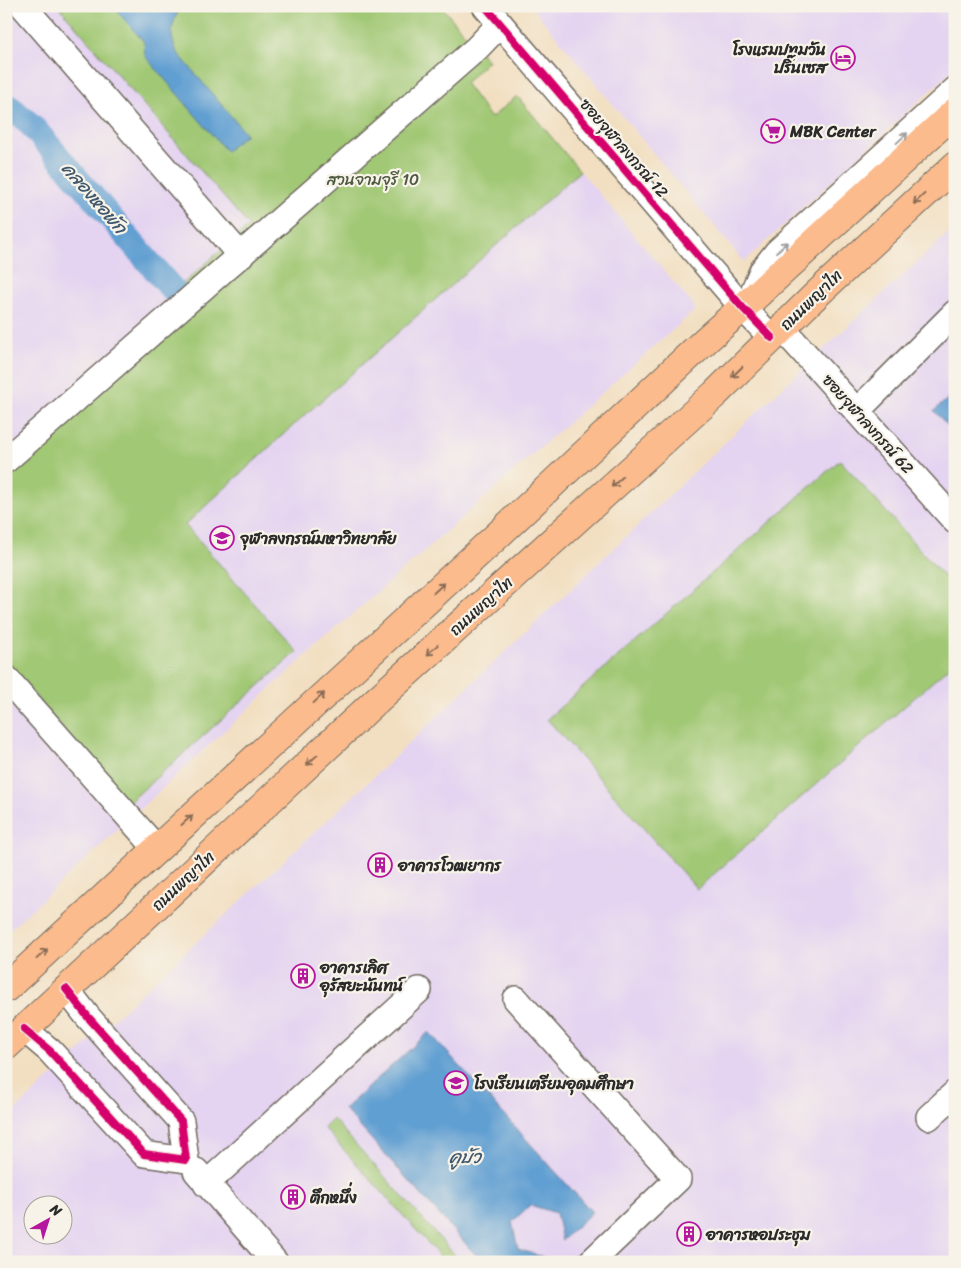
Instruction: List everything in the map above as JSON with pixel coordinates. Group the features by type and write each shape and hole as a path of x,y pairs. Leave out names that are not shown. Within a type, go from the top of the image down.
{"main road":[{"path":"6,988 955,112"},
{"name":"ถนนพญาไท","path":"15,1037 378,699 714,394 955,166"}],"street":[{"path":"23,6 241,256"},
{"path":"6,460 477,48 493,15"},
{"name":"ซอยจุฬาลงกรณ์ 12","path":"493,15 745,305 777,333"},
{"path":"745,305 762,271 777,252 955,90"},
{"path":"857,411 955,313"},
{"name":"ซอยจุฬาลงกรณ์ 62","path":"777,333 857,411 872,437 955,521"},
{"path":"6,678 156,848"},
{"path":"66,989 88,1017 181,1122 186,1160 276,1262"},
{"path":"206,1184 420,990"},
{"path":"516,999 678,1179 591,1262"},
{"path":"15,1037 50,1051 144,1154 186,1160"},
{"path":"929,1117 955,1093"}],"shaded area":[{"name":"จุฬาลงกรณ์มหาวิทยาลัย","path":"6,6 441,6 488,61 465,83 491,118 517,96 693,305 694,311 299,662 6,933"},
{"name":"MBK Center","path":"531,6 955,6 955,68 744,262"},
{"path":"955,227 955,1262 6,1262 6,1119 360,790 799,372"}],"green space":[{"name":"สวนจามจุรี 10","path":"58,6 441,6 488,61 465,83 491,118 517,96 580,171 286,432 185,525 297,652 127,804 6,662 6,472 182,318 165,299 249,226"},
{"path":"840,460 955,589 955,662 697,889 547,719"},
{"path":"333,1119 461,1262 445,1262 324,1128"}],"water":[{"path":"123,6 183,6 174,20 172,28 172,40 177,52 246,134 226,151 145,56 144,42 117,11"},
{"path":"955,392 955,433 934,411"},
{"name":"คูบัว","path":"429,1032 592,1212 562,1240 556,1213 530,1205 512,1222 518,1249 543,1257 538,1262 482,1262 344,1109"}],"waterway":[{"name":"คลองหอพัก","path":"6,104 31,125 178,296"}],"cycle path":[{"path":"485,6 742,307 772,338"},
{"path":"24,1029 50,1051 144,1154 186,1160 181,1121 88,1017 66,989"}],"place":[{"name":"โรงแรมปทุมวัน ปริ๊นเซส","path":"843,58"},
{"name":"MBK Center","path":"773,131"},
{"name":"จุฬาลงกรณ์มหาวิทยาลัย","path":"222,538"},
{"name":"อาคารโวฒยากร","path":"380,865"},
{"name":"อาคารเลิศ อุรัสยะนันทน์","path":"303,976"},
{"name":"โรงเรียนเตรียมอุดมศึกษา","path":"456,1083"},
{"name":"ตึกหนึ่ง","path":"293,1197"},
{"name":"อาคารหอประชุม","path":"689,1234"}]}
